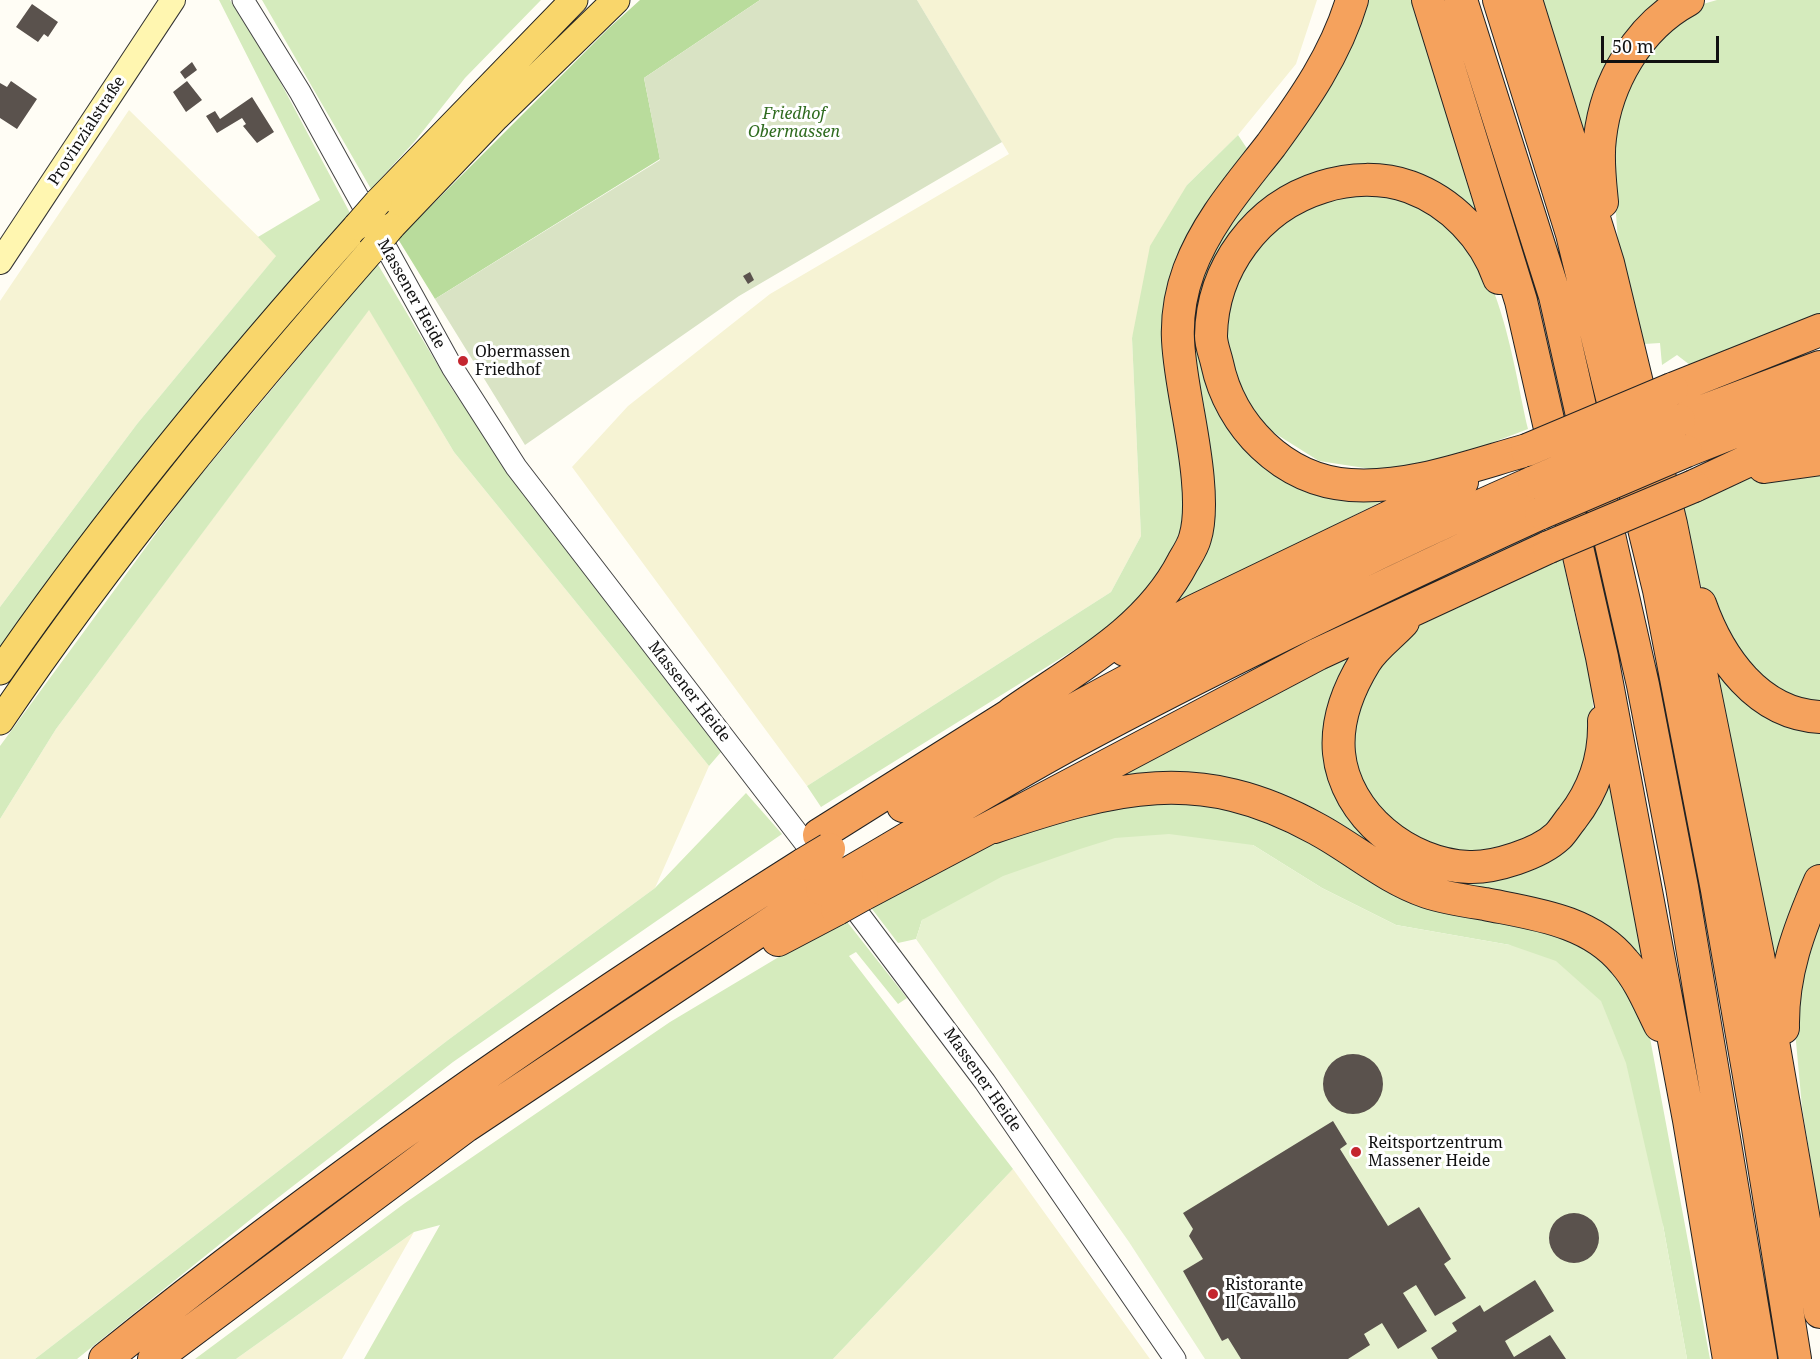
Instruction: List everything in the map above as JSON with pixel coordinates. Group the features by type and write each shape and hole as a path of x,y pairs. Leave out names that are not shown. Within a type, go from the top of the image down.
{"highway":[{"path":"105,1359 314,1199 493,1070 704,927 1125,634 1160,600 1195,538 1198,497 1194,443 1176,345 1179,307 1189,271 1205,232 1315,84 1346,20 1352,0"},
{"path":"1428,0 1521,301 1602,657 1689,1120 1729,1359"},
{"path":"1461,0 1555,296 1641,674 1682,887 1761,1359"},
{"path":"1499,0 1572,234 1659,590 1717,890 1795,1359"},
{"path":"1526,0 1608,262 1671,524 1758,954 1820,1312"},
{"path":"1608,262 1599,166 1599,139 1605,108 1617,75 1638,43 1656,24 1688,0"},
{"path":"1527,450 1443,474 1374,485 1349,485 1325,480 1282,461 1253,439 1222,388 1211,337 1222,275 1241,243 1272,213 1303,192 1335,182 1365,179 1395,182 1423,192 1446,206 1475,234 1495,266 1541,396"},
{"path":"1012,713 1194,611 1527,450 1812,332"},
{"path":"812,850 1204,639 1356,563 1534,482 1679,420 1820,367"},
{"path":"154,1359 466,1126 638,1011 842,892 1074,742 1371,591 1541,513 1686,451 1820,398"},
{"path":"842,892 994,827 1318,654 1465,584 1694,486 1820,428"},
{"path":"1694,486 1755,469 1820,459"},
{"path":"1671,524 1705,619 1740,675 1759,695 1780,709 1804,716 1820,717"},
{"path":"1465,584 1404,621 1366,659 1349,691 1341,721 1339,753 1349,787 1365,815 1394,842 1430,860 1469,867 1513,861 1557,837 1584,803 1595,777 1604,743 1602,657"},
{"path":"994,827 1077,800 1128,789 1177,786 1224,791 1278,809 1318,829 1386,873 1427,892 1555,918 1592,935 1623,960 1639,981 1665,1035 1689,1120"},
{"path":"1785,1101 1783,1018 1786,989 1796,935 1820,881"}],"main road":[{"name":"Provinzialstraße","path":"0,262 173,0"},
{"path":"0,671 105,528 259,336 378,202 574,0"},
{"path":"0,721 133,535 213,433 392,227 496,117 616,0"}],"street":[{"name":"Massener Heide","path":"243,0 300,92 448,360 516,467 938,1018 1175,1359"}],"shaded area":[{"path":"917,0 1317,0 1296,64 1238,135 1187,185 1132,338 1141,536 1111,592 807,786 572,467 628,406 770,294 1009,154"},
{"path":"129,110 277,255 137,424 0,607 0,301"},
{"path":"369,309 454,452 709,766 655,888 448,1040 35,1359 0,1359 0,819 56,729"},
{"path":"1013,1169 1150,1359 833,1359"},
{"path":"414,1232 342,1359 236,1359"}],"green space":[{"path":"219,0 230,0 275,72 350,213 154,443 0,650 0,607 137,424 276,256 258,237 320,200"},
{"path":"262,0 541,0 465,78 415,141 371,189"},
{"path":"640,0 760,0 644,78 660,159 435,299 398,239 609,28"},
{"name":"Friedhof Obermassen","path":"760,0 917,0 1002,142 739,296 525,445 435,299 660,160 644,78"},
{"path":"1359,0 1417,0 1485,220 1458,195 1422,177 1343,167 1206,290 1238,433 1398,493 1155,617 1196,559 1193,285"},
{"path":"1539,0 1667,0 1586,147"},
{"path":"1717,0 1820,0 1820,315 1690,365 1677,355 1662,365 1660,343 1644,344 1619,255 1612,160 1618,107 1632,68 1662,31 1703,4"},
{"path":"1238,135 1248,150 1185,244 1187,484 1181,534 1160,580 1119,622 821,807 807,786 1111,592 1141,536 1132,338 1150,246 1187,185"},
{"path":"1370,189 1432,209 1450,222 1468,242 1494,291 1503,319 1528,429 1452,458 1384,471 1319,461 1260,424 1231,371 1223,318 1237,274 1262,234 1295,209"},
{"path":"377,263 452,389 535,509 721,752 709,766 454,452 369,310 56,729 0,819 0,746 185,494"},
{"path":"1820,466 1820,712 1782,703 1710,616 1678,508 1752,477"},
{"path":"1562,557 1579,633 1591,671 1595,742 1587,776 1551,825 1511,848 1476,854 1438,848 1403,833 1377,808 1361,781 1352,749 1352,714 1376,661 1410,627"},
{"path":"1363,646 1334,756 1429,866 1561,840 1609,742 1658,990 1628,954 1432,887 1320,825 1101,785"},
{"path":"1709,657 1820,729 1820,864 1789,935 1779,999"},
{"path":"746,793 782,834 453,1062 266,1207 77,1359 35,1359 448,1040 655,888"},
{"path":"1169,798 1241,809 1594,948 1618,972 1647,1022 1710,1359 1687,1359 1663,1225 1510,945 1396,925 1322,888 1253,845 922,920 916,939 898,943 869,905 966,854 1057,816"},
{"name":"Reitsportzentrum Massener Heide","path":"1169,834 1253,845 1322,888 1396,925 1510,945 1556,961 1601,1001 1626,1063 1663,1225 1687,1359 1205,1359 1129,1242 916,939 922,920 1003,876 1115,838"},
{"path":"1820,903 1820,1218 1802,1107 1794,1020"},
{"path":"844,918 907,998 898,1004 856,952 849,956 1013,1169 833,1359 364,1359 440,1225 414,1232 236,1359 195,1359 405,1203 670,1022"}],"building":[{"path":"32,4 58,22 48,37 44,34 38,42 16,27"},
{"path":"192,62 197,70 185,79 180,72"},
{"path":"11,81 37,99 17,129 0,118 0,83 7,87"},
{"path":"187,81 202,100 186,112 173,92"},
{"path":"252,97 274,132 257,143 243,126 246,124 242,118 217,133 206,116 215,111 220,119"},
{"path":"750,272 754,280 748,284 743,276"},
{"path":"1353,1054 1370,1059 1378,1067 1383,1084 1378,1101 1370,1109 1353,1114 1336,1109 1328,1101 1323,1084 1328,1067 1336,1059"},
{"path":"1333,1121 1347,1144 1340,1149 1388,1226 1419,1207 1451,1259 1444,1264 1466,1298 1435,1316 1416,1285 1403,1293 1427,1331 1398,1349 1382,1323 1364,1334 1370,1345 1348,1359 1241,1359 1228,1338 1222,1341 1183,1271 1203,1259 1189,1236 1193,1229 1183,1213"},
{"path":"1574,1213 1588,1217 1595,1224 1599,1238 1595,1252 1588,1259 1574,1263 1560,1259 1553,1252 1549,1238 1553,1224 1560,1217"},
{"path":"1535,1280 1554,1311 1505,1341 1514,1357 1550,1335 1566,1359 1438,1359 1431,1348 1457,1331 1452,1323 1480,1305 1484,1312"}],"place":[{"name":"Obermassen Friedhof","path":"463,361"},
{"name":"Reitsportzentrum Massener Heide","path":"1356,1152"},
{"name":"Ristorante Il Cavallo","path":"1213,1294"}]}
